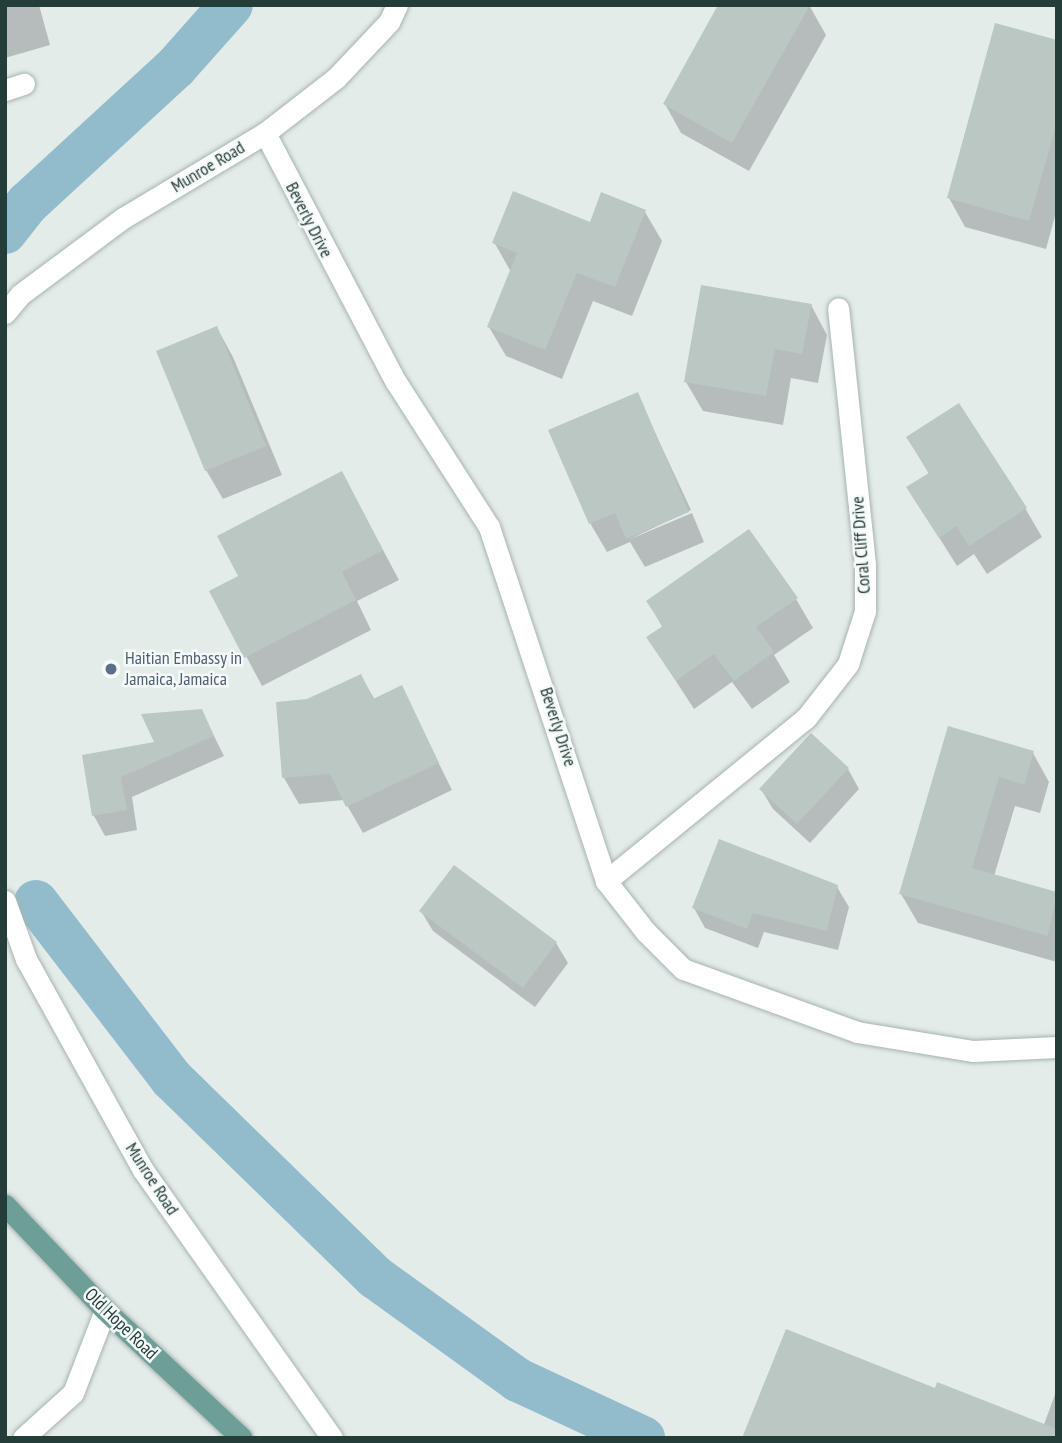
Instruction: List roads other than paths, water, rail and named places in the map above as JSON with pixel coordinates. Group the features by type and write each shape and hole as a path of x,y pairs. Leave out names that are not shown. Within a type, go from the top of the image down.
{"main road":[{"name":"Old Hope Road","path":"5,1205 105,1310 242,1438"}],"street":[{"name":"Munroe Road","path":"5,313 21,294 122,218 265,133 336,78 389,22 397,5"},
{"name":"Beverly Drive","path":"265,133 396,382 489,527 606,881 683,969 762,1000 857,1032 973,1051 1057,1047"},
{"name":"Coral Cliff Drive","path":"606,881 806,718 848,664 865,611 865,564 838,309"},
{"name":"Munroe Road","path":"5,901 26,959 143,1170 332,1438"},
{"path":"23,1438 73,1393 105,1310"}],"waterway":[{"path":"5,232 28,203 175,68 231,5"},
{"path":"36,902 172,1079 375,1277 518,1380 643,1438"}],"place":[{"name":"Haitian Embassy in Jamaica, Jamaica","path":"111,669"}]}
